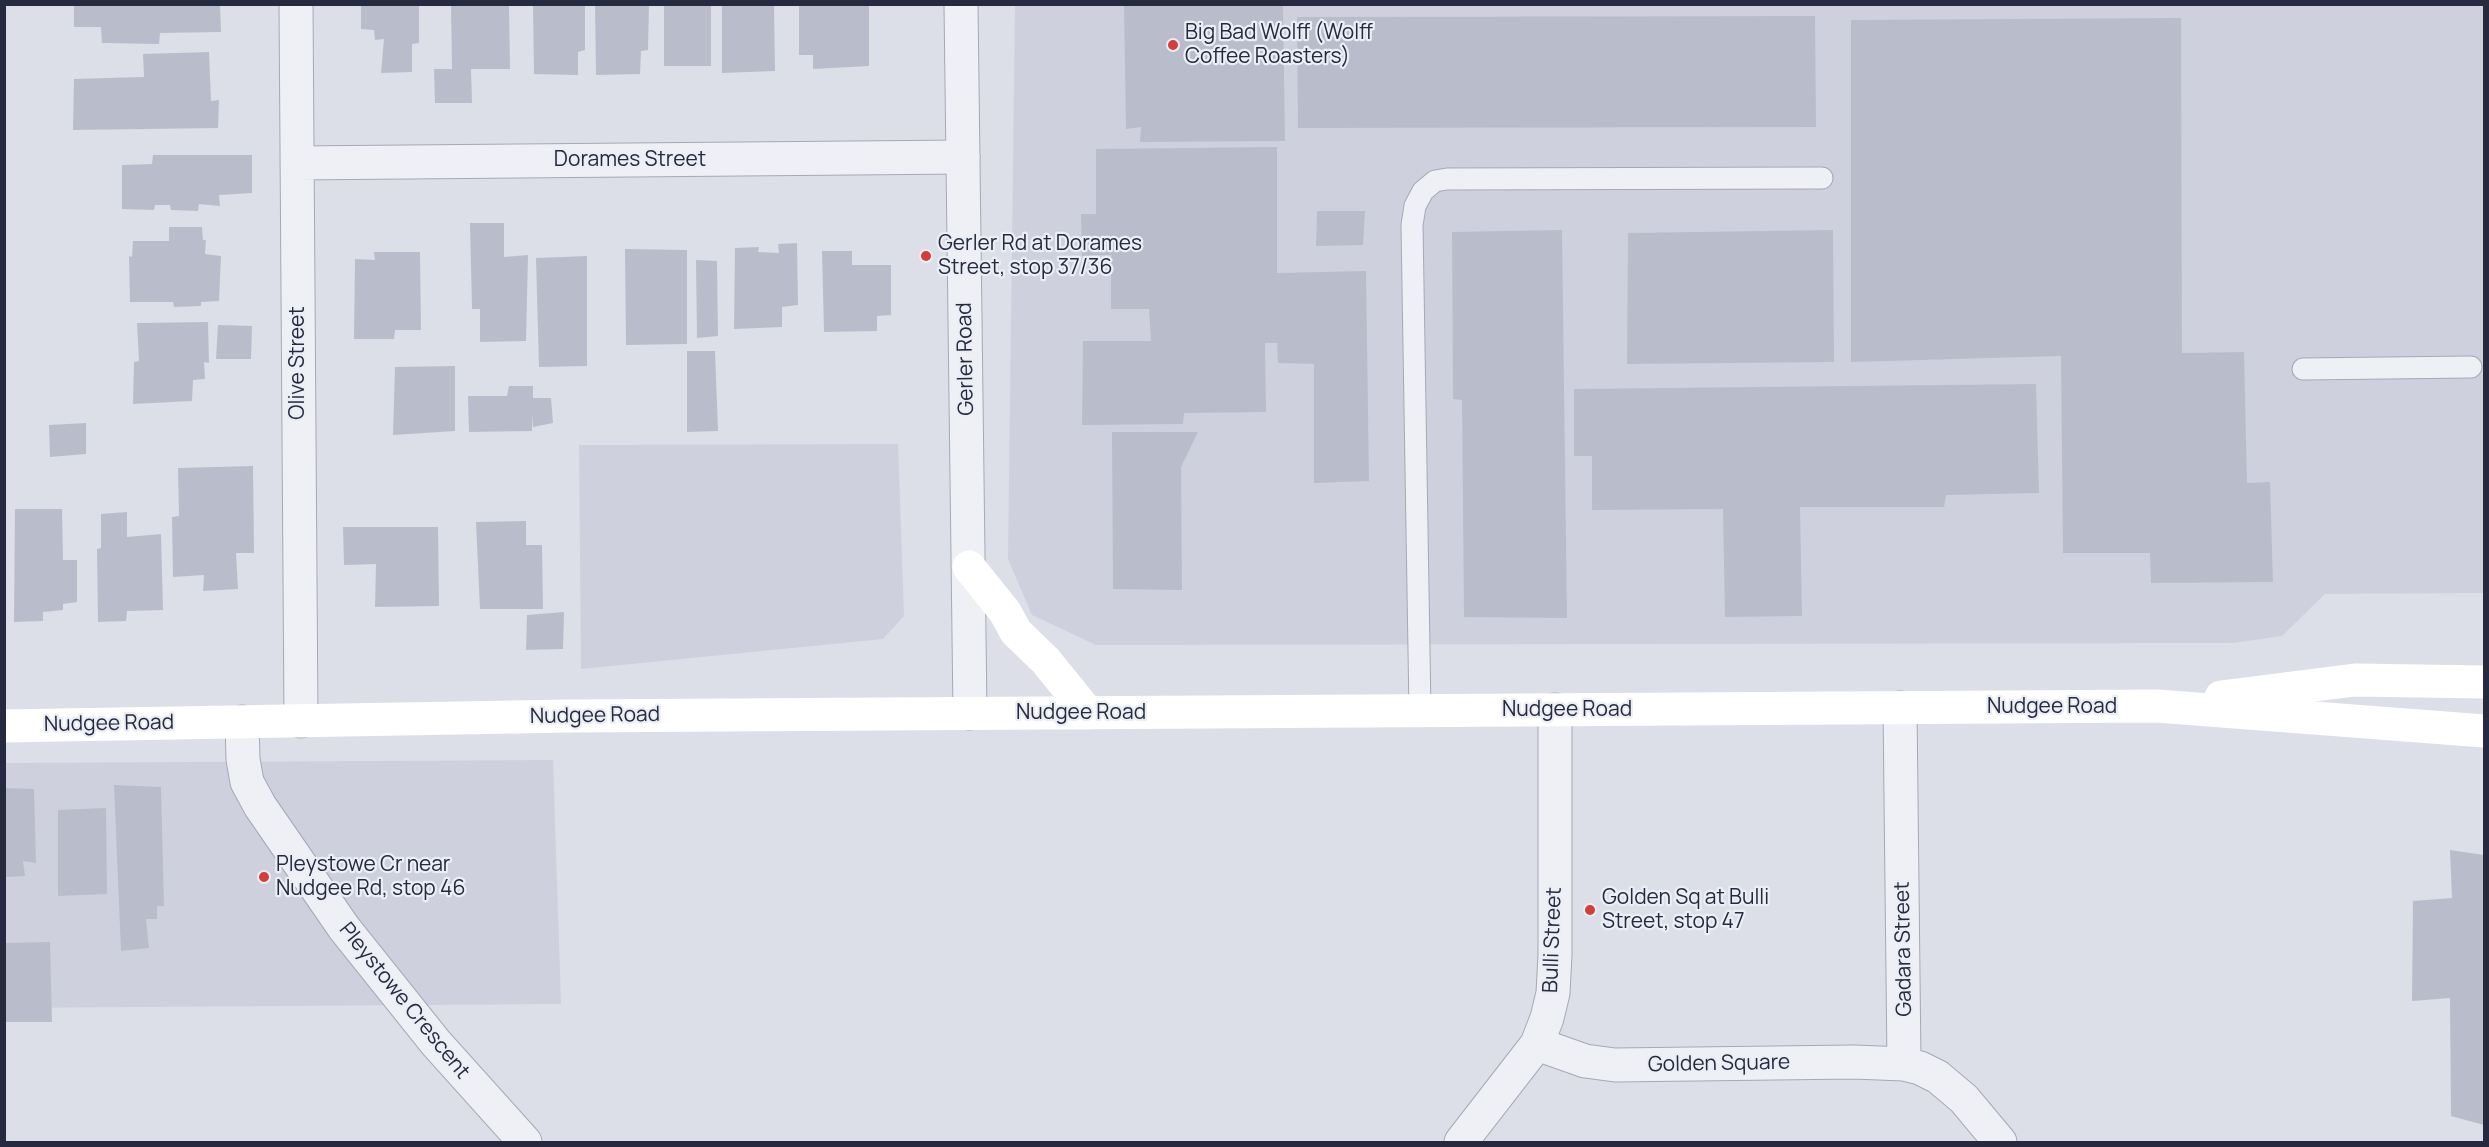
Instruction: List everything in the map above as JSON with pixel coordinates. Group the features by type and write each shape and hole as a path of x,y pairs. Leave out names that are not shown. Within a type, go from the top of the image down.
{"main road":[{"path":"969,567 1005,612 1016,632 1046,661 1088,713"},
{"name":"Nudgee Road","path":"2157,706 2355,680 2484,682"},
{"name":"Nudgee Road","path":"4,726 970,713 2157,706 2484,731"}],"street":[{"name":"Olive Street","path":"296,4 301,721"},
{"name":"Gerler Road","path":"962,4 970,713"},
{"name":"Dorames Street","path":"297,163 963,158"},
{"name":"Gadara Street","path":"1900,708 1904,1064"},
{"name":"Bulli Street","path":"1461,1143 1537,1044 1553,993 1555,710"},
{"name":"Pleystowe Crescent","path":"242,722 243,759 248,782 260,806 344,928 436,1043 525,1143"},
{"name":"Golden Square","path":"1537,1044 1585,1061 1615,1065 1854,1062 1904,1064"},
{"path":"1904,1064 1920,1068 1938,1077 1964,1099 2000,1143"}],"lane":[{"path":"1420,711 1412,225 1415,206 1423,191 1435,181 1447,179 1822,178"},
{"path":"2303,369 2471,367"}],"shaded area":[{"path":"1015,5 2484,5 2484,593 2325,594 2282,636 2233,643 1096,645 1032,615 1008,559"},
{"path":"898,444 904,616 883,639 581,669 579,445"},
{"path":"553,760 561,1004 5,1008 4,763"}],"building":[{"path":"74,4 220,4 221,32 160,33 159,44 102,43 101,27 74,27"},
{"path":"361,4 419,4 419,43 412,44 412,72 381,73 384,39 375,40 374,30 361,29"},
{"path":"451,4 509,4 510,69 471,69 472,103 435,103 434,69 452,69"},
{"path":"533,4 585,4 585,50 578,52 578,75 534,74"},
{"path":"595,4 649,4 648,50 641,51 640,74 596,75"},
{"path":"664,4 711,4 711,66 664,66"},
{"path":"722,4 774,4 775,71 722,73"},
{"path":"799,4 869,4 869,66 813,69 813,55 799,55"},
{"path":"1124,6 1283,6 1285,141 1140,142 1141,127 1126,129"},
{"path":"1815,16 1816,127 1298,128 1297,17"},
{"path":"2181,18 2182,353 2244,352 2247,483 2270,482 2273,582 2151,583 2150,553 2063,553 2061,356 1851,362 1851,20"},
{"path":"209,52 211,101 219,100 218,128 73,130 74,79 144,77 143,54"},
{"path":"1277,147 1277,273 1366,271 1369,481 1314,483 1314,364 1278,363 1277,343 1265,343 1266,412 1184,413 1183,424 1082,425 1083,341 1151,341 1149,309 1111,309 1111,255 1082,256 1081,214 1096,214 1096,149"},
{"path":"153,155 252,155 252,193 219,195 220,206 199,204 198,211 171,210 170,205 155,205 154,210 122,209 122,165 152,164"},
{"path":"1317,211 1365,211 1363,245 1316,246"},
{"path":"470,223 504,223 504,257 528,255 526,341 480,342 480,309 472,309"},
{"path":"169,227 202,227 203,240 206,240 205,254 221,256 219,301 201,302 201,306 174,307 173,302 130,302 129,256 132,257 133,241 169,241"},
{"path":"1562,230 1567,618 1464,617 1462,400 1453,399 1452,232"},
{"path":"1833,230 1834,362 1627,364 1628,233"},
{"path":"797,243 798,305 782,307 782,327 734,329 735,248 759,247 758,252 779,253 778,244"},
{"path":"625,249 687,250 687,344 626,345"},
{"path":"822,251 852,251 852,265 891,265 891,315 877,316 877,331 824,332"},
{"path":"374,252 420,252 421,330 395,330 394,339 354,339 355,259 375,260"},
{"path":"587,256 587,366 539,367 536,258"},
{"path":"696,260 717,261 718,336 697,338"},
{"path":"208,322 209,363 204,362 205,379 193,380 192,401 133,404 134,362 139,361 137,323"},
{"path":"218,325 252,326 251,359 216,359"},
{"path":"687,351 715,351 718,431 687,432"},
{"path":"455,366 455,431 393,435 395,367"},
{"path":"2036,384 2039,493 1946,495 1944,507 1800,507 1802,616 1725,617 1723,509 1592,510 1592,456 1574,456 1574,389"},
{"path":"509,386 533,386 533,398 551,398 553,423 533,427 532,413 532,431 469,432 468,396 507,396"},
{"path":"86,423 86,454 50,457 49,425"},
{"path":"1112,432 1198,432 1181,467 1182,590 1113,589"},
{"path":"253,466 254,553 236,553 238,589 203,591 204,575 173,577 172,517 179,516 178,468"},
{"path":"15,509 62,509 63,560 77,560 77,602 63,604 63,610 43,612 43,621 14,622"},
{"path":"127,512 127,537 161,534 163,610 127,611 126,621 98,622 97,549 101,548 101,514"},
{"path":"526,521 526,545 542,545 543,609 480,609 476,522"},
{"path":"343,527 438,527 439,606 375,607 376,564 344,565"},
{"path":"564,612 563,649 526,650 527,615"},
{"path":"114,785 161,787 164,906 157,906 157,919 146,919 149,948 121,951"},
{"path":"4,788 34,789 36,863 23,861 25,876 4,877"},
{"path":"106,808 107,894 58,896 58,810"},
{"path":"2450,850 2484,855 2484,1125 2451,1116 2450,998 2412,1001 2413,901 2452,898"},
{"path":"50,942 52,1022 6,1022 5,943"}],"place":[{"name":"Big Bad Wolff (Wolff Coffee Roasters)","path":"1173,45"},
{"name":"Gerler Rd at Dorames Street, stop 37/36","path":"926,256"},
{"name":"Pleystowe Cr near Nudgee Rd, stop 46","path":"264,877"},
{"name":"Golden Sq at Bulli Street, stop 47","path":"1590,910"}]}
